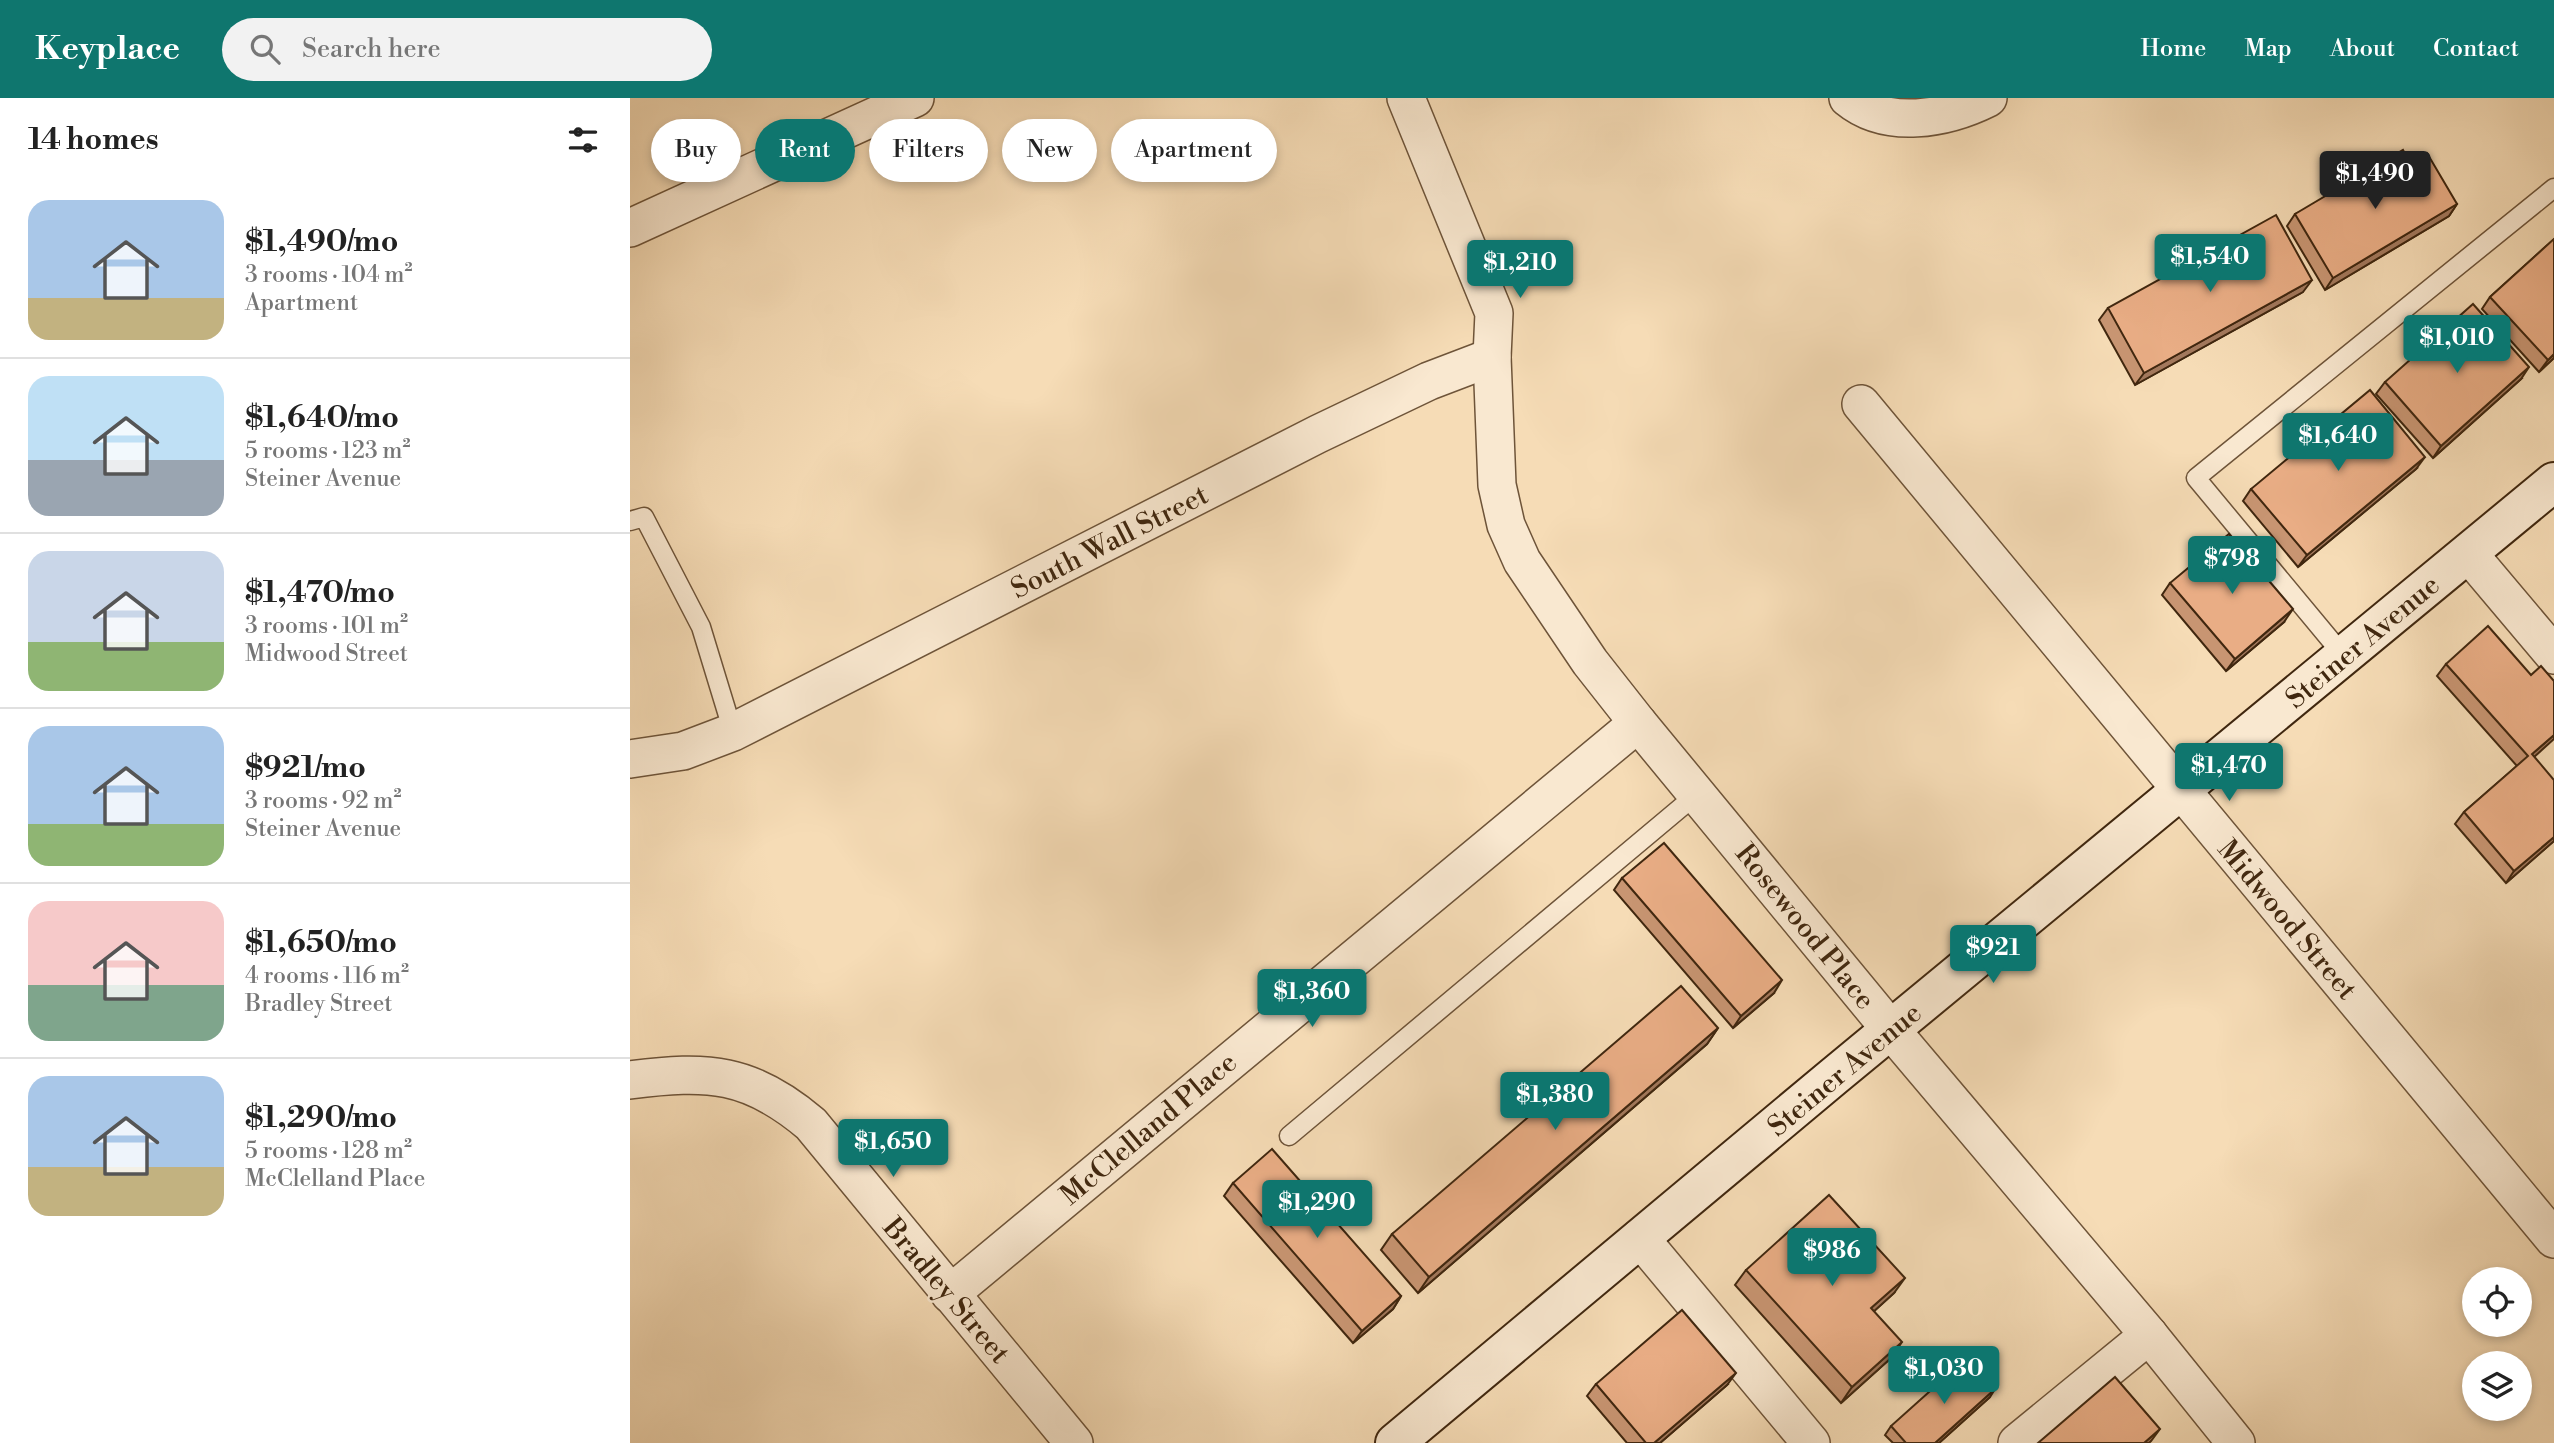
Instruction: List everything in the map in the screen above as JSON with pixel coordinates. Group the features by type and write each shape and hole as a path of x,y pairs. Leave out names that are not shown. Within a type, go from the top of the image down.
{"street":[{"path":"630,228 915,98"},
{"path":"1406,98 1494,313 1492,357"},
{"path":"1848,98 1880,115 1909,119 1948,114 1987,98"},
{"name":"Rosewood Place","path":"1492,357 1497,485 1506,525 1522,561 1590,662 1891,1030 2149,1335 2236,1443"},
{"name":"South Wall Street","path":"630,759 683,751 733,732 1318,435 1429,381 1492,357"},
{"name":"Midwood Street","path":"1861,404 2554,1239"},
{"name":"Steiner Avenue","path":"1395,1443 2554,482"},
{"path":"2468,553 2554,655"},
{"name":"McClelland Place","path":"950,1294 1639,723"},
{"name":"Bradley Street","path":"630,1080 727,1077 750,1083 785,1102 811,1124 1074,1443"},
{"path":"1640,1238 1811,1443"},
{"path":"2017,1443 2149,1335"}],"lane":[{"path":"2343,655 2196,478 2554,188"},
{"path":"637,519 701,627 733,732"},
{"path":"1289,1136 1697,794"}],"building":[{"path":"2403,150 2410,163 2427,153 2457,204 2333,278 2295,214"},
{"path":"2276,215 2312,280 2144,373 2108,308"},
{"path":"2554,239 2554,354 2548,360 2490,297"},
{"path":"2473,304 2529,367 2441,446 2385,382"},
{"path":"2370,390 2425,457 2307,555 2251,489"},
{"path":"2229,534 2293,609 2235,659 2170,583"},
{"path":"2488,626 2531,675 2541,666 2554,681 2554,735 2532,754 2554,780 2554,837 2514,871 2464,812 2528,756 2446,664"},
{"path":"1664,843 1782,980 1741,1016 1622,878"},
{"path":"1681,986 1718,1028 1429,1277 1392,1234"},
{"path":"1272,1149 1401,1296 1362,1331 1233,1183"},
{"path":"1829,1195 1905,1278 1871,1308 1902,1342 1852,1387 1746,1270"},
{"path":"1682,1310 1736,1373 1654,1443 1646,1443 1596,1384"},
{"path":"1967,1358 1995,1389 1935,1443 1906,1443 1891,1426"},
{"path":"2115,1377 2160,1429 2144,1443 2038,1443"}]}
